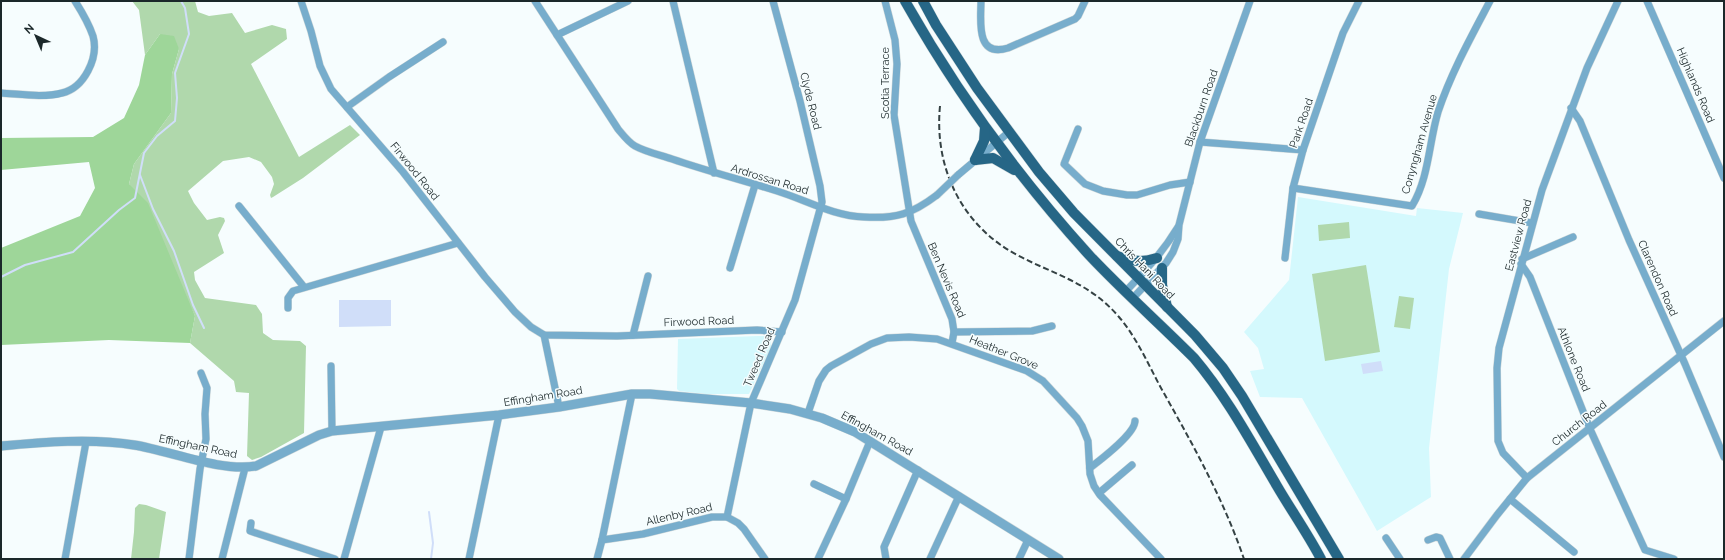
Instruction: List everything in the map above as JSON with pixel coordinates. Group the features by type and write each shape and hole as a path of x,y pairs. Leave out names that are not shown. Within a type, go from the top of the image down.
{"main road":[{"path":"905,1 924,34 985,128 1020,174 1092,257 1194,358 1220,393 1255,447 1321,559"},
{"name":"Chris Hani Road","path":"923,1 958,59 1039,172 1069,207 1195,335 1223,368 1242,396 1339,559"},
{"path":"975,160 984,141 985,128"},
{"path":"975,160 993,158 1020,174"},
{"path":"1115,255 1135,261 1148,261 1158,258"},
{"path":"1162,268 1162,285 1167,308"}],"street":[{"path":"1,94 54,95 64,93 75,87 83,79 88,71 93,54 93,38 84,14 75,1"},
{"name":"Firwood Road","path":"301,1 311,31 322,74 331,89 403,172 458,243 525,322 544,335 633,335 720,330 782,332"},
{"name":"Ardrossan Road","path":"535,1 618,129 628,141 643,149 777,191 840,214 864,217 895,216 919,208 937,195 975,160 1009,132"},
{"path":"557,35 628,1"},
{"path":"673,1 714,172"},
{"name":"Clyde Road","path":"773,1 816,167 821,193 821,207"},
{"name":"Scotia Terrace","path":"886,1 896,40 897,64 894,115 910,212"},
{"path":"981,1 980,29 983,41 993,48 1000,49 1008,48 1075,19 1085,1"},
{"name":"Blackburn Road","path":"1129,294 1142,282 1162,268 1173,252 1178,239 1179,225 1200,142 1250,1"},
{"name":"Park Road","path":"1285,258 1293,188 1303,150 1343,33 1359,1"},
{"name":"Conyngham Avenue","path":"1293,188 1412,206 1425,171 1434,128 1444,94 1490,1"},
{"name":"Eastview Road","path":"1527,478 1503,453 1497,437 1497,368 1499,348 1521,262 1542,190 1571,108 1598,42 1618,1"},
{"name":"Highlands Road","path":"1647,1 1724,178"},
{"path":"348,107 383,81 444,42"},
{"name":"Clarendon Road","path":"1571,108 1580,120 1629,240 1724,457"},
{"path":"1078,129 1065,162 1065,167 1085,184 1103,191 1137,195 1170,185 1190,182"},
{"path":"1200,142 1303,150"},
{"path":"730,268 755,185"},
{"path":"239,206 304,287"},
{"name":"Tweed Road","path":"727,517 751,403 795,300 821,207"},
{"name":"Ben Nevis Road","path":"910,212 919,242 952,319 954,332 952,343"},
{"path":"1479,214 1532,223"},
{"name":"Blackburn Road","path":"1142,282 1167,246 1179,225"},
{"path":"1521,262 1573,237"},
{"path":"288,308 288,298 290,294 304,287 458,243"},
{"name":"Athlone Road","path":"1521,262 1530,277 1590,429 1645,550 1674,559"},
{"path":"633,335 648,276"},
{"name":"Church Road","path":"1464,559 1527,478 1724,321"},
{"path":"954,332 1032,332 1052,326"},
{"path":"544,335 559,407"},
{"path":"808,413 819,381 826,370 871,344 894,337 928,337 952,343"},
{"name":"Heather Grove","path":"952,343 1027,371 1043,381 1082,426 1088,441 1090,468 1094,486 1161,559"},
{"path":"331,366 332,431"},
{"path":"189,559 206,439 204,414 207,388 201,373"},
{"path":"597,559 632,394"},
{"name":"Effingham Road","path":"1,446 50,442 133,444 245,468 264,463 319,435 332,431 499,415 559,407 632,394 650,394 751,403 808,413 855,432 1059,559"},
{"path":"469,559 499,415"},
{"path":"1090,468 1128,434 1134,427 1134,421"},
{"path":"344,559 381,427"},
{"path":"65,559 86,442"},
{"path":"818,559 846,499 868,446"},
{"path":"1099,493 1132,465"},
{"path":"222,559 245,468"},
{"path":"886,559 884,547 918,470"},
{"path":"814,484 846,499"},
{"path":"930,559 959,496"},
{"path":"1510,499 1574,552"},
{"name":"Allenby Road","path":"602,540 643,534 712,517 727,517 738,523 744,529 765,559"},
{"path":"252,523 250,531 336,559"},
{"path":"1428,540 1436,537 1440,538 1450,559"},
{"path":"1386,538 1400,559"},
{"path":"1019,559 1028,540"}],"shaded area":[{"path":"1298,197 1416,216 1417,208 1463,213 1449,269 1429,448 1431,497 1377,531 1302,398 1260,397 1250,371 1264,369 1258,348 1244,332 1289,280"},
{"path":"339,300 391,300 391,326 339,327"},
{"path":"767,336 771,342 771,347 749,394 706,394 679,391 677,389 678,339"},
{"path":"1381,361 1383,371 1363,374 1361,364"}],"green space":[{"path":"132,1 195,1 198,12 209,16 232,13 245,33 272,25 286,29 287,39 251,64 299,157 350,125 360,135 303,178 271,198 270,195 274,184 272,177 261,162 249,157 223,161 188,191 194,203 207,220 220,217 224,218 225,221 218,235 224,253 194,272 195,280 205,298 256,305 262,314 263,333 273,340 300,341 306,346 304,433 261,457 252,460 247,456 249,393 236,392 234,381 190,343 195,316 129,184 134,164 171,113 172,74 179,49 160,34 145,55 139,10"},
{"path":"160,34 174,36 179,49 172,74 171,113 134,164 129,184 148,203 195,316 190,343 109,340 1,345 1,248 80,216 95,188 89,162 1,170 1,138 93,137 124,118 139,85 145,55"},
{"path":"1349,222 1350,238 1319,241 1318,225"},
{"path":"1366,265 1380,352 1325,361 1312,274"},
{"path":"1399,296 1414,298 1410,329 1394,327"},
{"path":"139,504 166,512 159,559 131,559 135,508"}],"waterway":[{"path":"1,277 25,265 73,252 119,210 135,198 144,153 157,136 175,121 177,98 175,73 189,34 185,8 181,1"},
{"path":"140,175 153,209 174,251 193,305 204,328"},
{"path":"429,512 433,543 431,559"}],"railway":[{"path":"940,106 939,129 947,172 955,192 966,211 980,228 997,242 1017,255 1084,287 1108,305 1119,317 1142,351 1206,471 1227,514 1244,559"}]}
